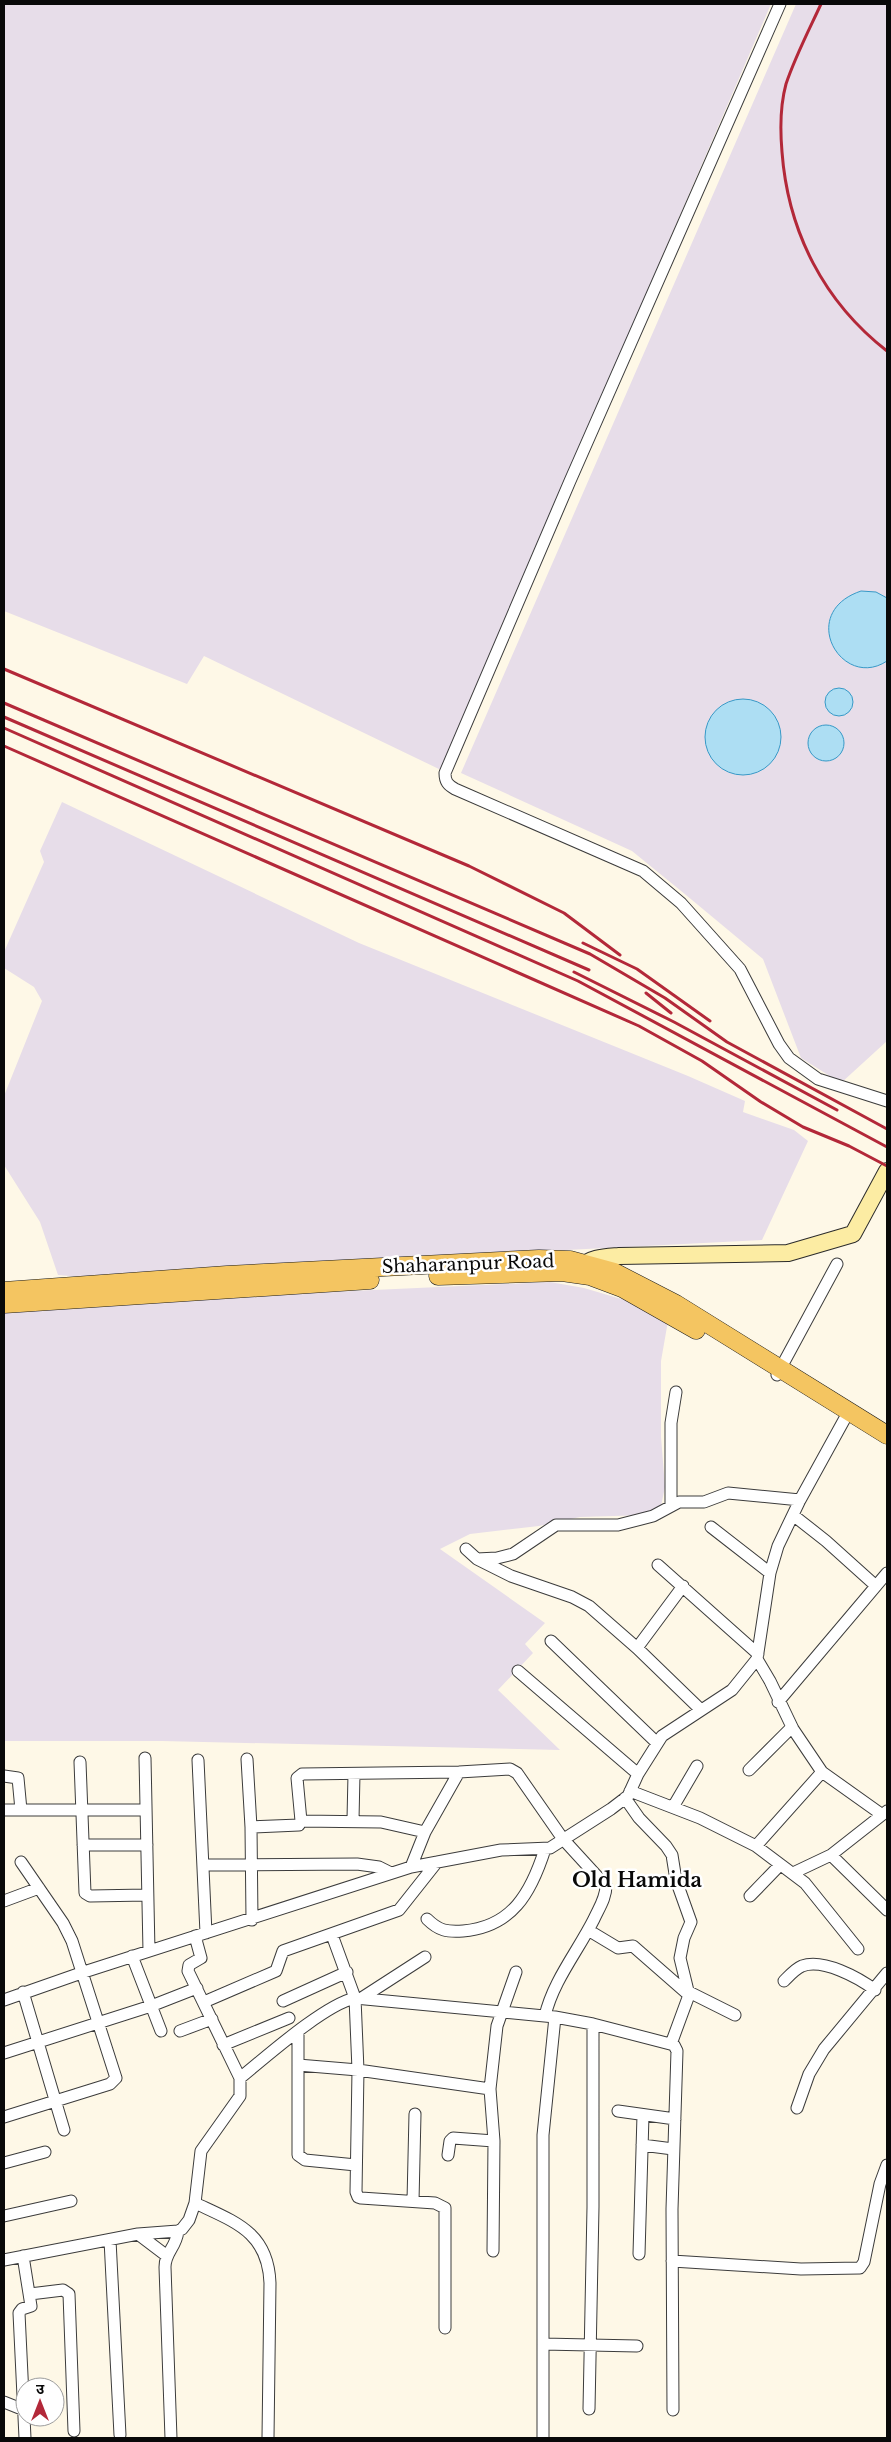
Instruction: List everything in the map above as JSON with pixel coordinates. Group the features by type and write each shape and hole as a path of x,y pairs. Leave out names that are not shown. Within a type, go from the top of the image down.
{"main road":[{"path":"580,1269 604,1258 641,1255 788,1253 853,1234 887,1171"},
{"name":"Shaharanpur Road","path":"4,1291 227,1275 538,1259 570,1260 590,1276 622,1288 778,1373 846,1415 887,1446"},
{"name":"Shaharanpur Road","path":"4,1304 406,1278 562,1272 580,1269"},
{"name":"Shaharanpur Road","path":"846,1415 887,1435"}],"street":[{"path":"780,4 570,480 445,773 445,780 448,785 643,871 682,903 740,969 779,1044 790,1058 818,1079 887,1101"},
{"path":"778,1373 837,1264"},
{"path":"671,1505 671,1423 676,1392"},
{"path":"4,2000 132,1956 252,1920 411,1867 501,1850 545,1849 628,1795 656,1742 669,1730 732,1690 757,1657 770,1573 778,1546 800,1500 846,1415"},
{"path":"477,1559 497,1558 513,1554 556,1525 618,1525 653,1516 671,1505 683,1501 704,1502 728,1493 800,1500"},
{"path":"793,1515 826,1541 876,1586"},
{"path":"711,1527 770,1573"},
{"path":"466,1549 477,1559 511,1576 582,1602 598,1613 637,1648 701,1710"},
{"path":"658,1565 683,1586 757,1657 792,1727 822,1772 884,1813 831,1855 793,1873"},
{"path":"778,1702 887,1573"},
{"path":"637,1648 683,1586"},
{"path":"551,1641 656,1742"},
{"path":"518,1672 638,1774"},
{"path":"749,1770 792,1727"},
{"path":"145,1758 149,1951"},
{"path":"247,1759 251,1827 252,1920"},
{"path":"4,2260 138,2234 178,2231 186,2225 195,2203 201,2151 240,2096 240,2078 188,1967 202,1958 203,1865 198,1760"},
{"path":"80,1762 86,1895 148,1895"},
{"path":"673,1807 697,1766"},
{"path":"301,1821 298,1775 459,1772 510,1769 516,1774 563,1839 606,1886 604,1899 552,1991 543,2135 543,2438"},
{"path":"411,1867 426,1832 459,1772"},
{"path":"756,1846 822,1772"},
{"path":"353,1820 354,1774"},
{"path":"4,1776 18,1778 21,1810"},
{"path":"628,1795 673,1807 700,1818 756,1846 804,1883 858,1949"},
{"path":"628,1795 639,1818 672,1854 676,1880 691,1922 684,1938 680,1958 689,1993 671,2044"},
{"path":"4,1810 146,1810"},
{"path":"251,1827 296,1826 301,1821 353,1820 394,1824 426,1832"},
{"path":"83,1845 147,1846"},
{"path":"427,1919 438,1929 445,1931 476,1930 491,1926 510,1913 523,1898 545,1849"},
{"path":"831,1855 887,1910"},
{"path":"4,2117 110,2084 116,2078 84,1972 68,1932 21,1862"},
{"path":"204,2002 276,1971 283,1950 332,1935 399,1910 437,1862"},
{"path":"203,1865 357,1864 379,1867 391,1873"},
{"path":"750,1896 780,1865"},
{"path":"4,1901 40,1888"},
{"path":"588,1930 618,1948 632,1946 689,1993 735,2015"},
{"path":"332,1935 357,1999 356,2192 358,2197 440,2204 446,2212 445,2328"},
{"path":"132,1956 161,2031"},
{"path":"240,2078 298,2032 340,2004 357,1999 425,1957"},
{"path":"784,1981 803,1966 815,1965 855,1976 881,1988"},
{"path":"282,2002 347,1972"},
{"path":"493,2251 494,2141 490,2088 494,2043 500,2012 516,1972"},
{"path":"797,2108 809,2074 824,2050 881,1988 887,1973"},
{"path":"4,2053 150,2006 198,1988"},
{"path":"23,1992 57,2101 64,2130"},
{"path":"357,1999 550,2016 592,2024 671,2044 677,2051 673,2148 673,2410"},
{"path":"223,2045 289,2018"},
{"path":"180,2031 212,2019"},
{"path":"589,2410 593,2207 592,2024"},
{"path":"298,2032 298,2155 305,2160 356,2165"},
{"path":"298,2065 358,2070 490,2088"},
{"path":"618,2111 674,2119"},
{"path":"413,2201 415,2114"},
{"path":"639,2254 642,2115"},
{"path":"448,2155 450,2141 453,2138 494,2141"},
{"path":"642,2145 673,2148"},
{"path":"4,2163 44,2152"},
{"path":"672,2261 801,2268 860,2268 864,2262 880,2184 887,2164"},
{"path":"4,2216 71,2201"},
{"path":"195,2203 247,2230 262,2248 268,2260 270,2283 268,2438"},
{"path":"171,2438 164,2267 167,2256 177,2243 178,2231"},
{"path":"138,2234 167,2256"},
{"path":"110,2240 120,2435"},
{"path":"22,2377 19,2314 22,2309 30,2308 30,2294 23,2256"},
{"path":"30,2294 63,2290 69,2294 74,2431"},
{"path":"543,2344 637,2346"}],"shaded area":[{"path":"4,4 771,4 441,770 204,656 187,684 4,611"},
{"path":"796,4 887,4 887,1041 841,1083 801,1058 763,959 686,895 632,851 461,773"},
{"path":"62,802 359,943 688,1076 745,1101 743,1112 794,1130 808,1141 762,1240 452,1256 103,1279 58,1275 40,1222 4,1165 4,1096 42,1001 34,987 4,968 4,952 44,862 40,851"},
{"path":"550,1282 584,1288 628,1301 668,1321 661,1361 661,1437 665,1487 661,1506 647,1515 580,1517 539,1526 470,1534 440,1549 545,1623 525,1644 533,1653 498,1690 560,1750 162,1741 4,1741 4,1312 308,1293"}],"water":[{"path":"861,591 876,592 887,598 887,661 870,668 855,666 842,658 833,646 829,631 831,615 842,602"},
{"path":"839,688 849,692 853,702 849,712 839,716 829,712 825,702 829,692"},
{"path":"743,699 757,702 770,710 778,723 781,737 778,751 770,764 757,772 743,775 729,772 716,764 708,751 705,737 708,723 716,710 729,702"},
{"path":"826,725 833,726 839,730 843,736 843,750 839,756 833,760 826,761 819,760 813,756 809,750 808,743 809,736 813,730 819,726"}],"railway":[{"path":"821,4 802,44 784,92 781,135 786,182 792,210 801,237 813,263 828,288 845,310 865,332 887,351"},
{"path":"4,669 469,866 564,913 620,955"},
{"path":"4,703 590,954 665,998 727,1042 887,1129"},
{"path":"4,717 589,970"},
{"path":"4,728 578,981 887,1147"},
{"path":"4,746 639,1026 702,1061 761,1102 803,1127 849,1146 887,1166"},
{"path":"583,943 637,969 710,1021"},
{"path":"574,972 674,1022 837,1110"},
{"path":"646,993 671,1013"}],"district":[{"name":"Old Hamida","path":"637,1880"}]}
